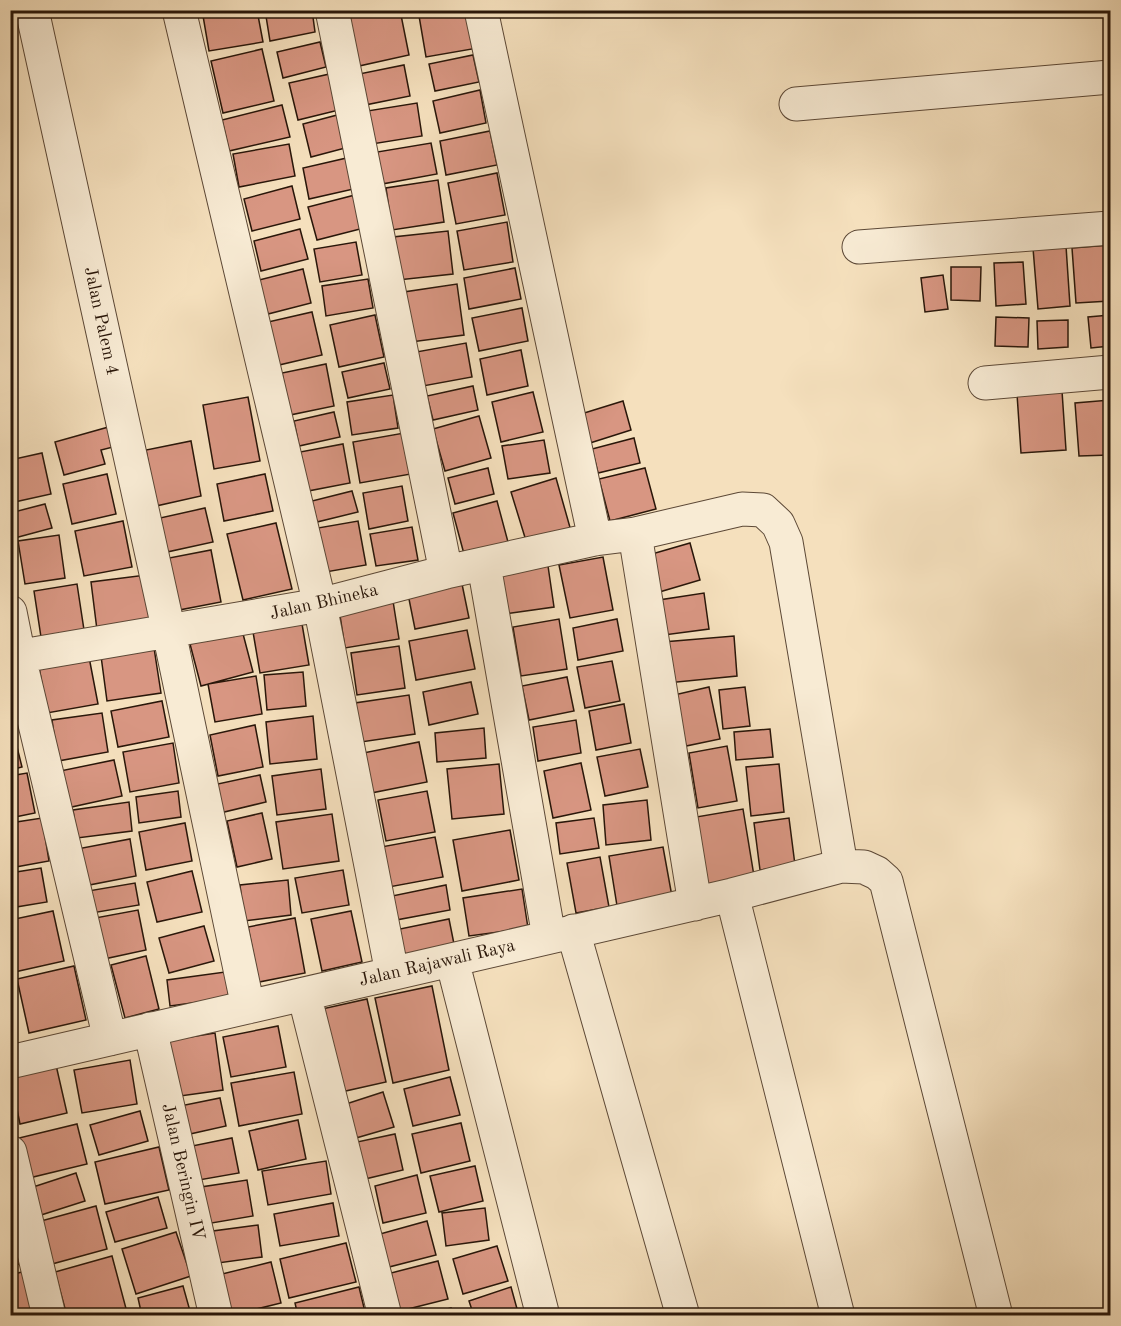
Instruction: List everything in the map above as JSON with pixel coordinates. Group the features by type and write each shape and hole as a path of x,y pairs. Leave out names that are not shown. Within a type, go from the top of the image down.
{"street":[{"path":"179,10 320,605 392,973"},
{"path":"332,10 446,572"},
{"path":"481,10 595,539"},
{"name":"Jalan Palem 4","path":"26,22 169,632 248,1007"},
{"path":"796,104 1110,77"},
{"path":"859,247 1110,228"},
{"path":"985,383 1110,372"},
{"name":"Jalan Bhineka","path":"15,658 320,605 446,572 595,539 635,534 742,509 763,510 778,524 786,542 853,867"},
{"path":"635,534 695,904"},
{"path":"484,565 561,934 682,1316"},
{"path":"10,612 15,658 110,1039"},
{"path":"853,867 877,873 886,881 996,1316"},
{"name":"Jalan Rajawali Raya","path":"10,1062 853,867"},
{"path":"732,895 838,1316"},
{"path":"452,960 543,1316"},
{"path":"304,994 384,1316"},
{"name":"Jalan Beringin IV","path":"150,1029 216,1316"},
{"path":"10,1152 49,1316"}],"building":[{"path":"202,10 257,10 263,42 209,51"},
{"path":"265,10 312,10 315,32 270,41"},
{"path":"348,10 400,10 409,55 359,66"},
{"path":"418,10 471,10 478,48 426,57"},
{"path":"320,42 326,67 283,78 277,52"},
{"path":"262,49 274,101 223,113 211,61"},
{"path":"473,55 479,82 435,91 429,64"},
{"path":"404,65 410,96 365,105 359,74"},
{"path":"334,73 343,109 298,120 289,83"},
{"path":"480,90 486,123 440,133 433,101"},
{"path":"417,103 422,136 372,144 367,111"},
{"path":"282,105 290,137 229,151 222,120"},
{"path":"341,114 349,147 311,157 303,124"},
{"path":"490,131 497,165 446,175 440,141"},
{"path":"431,143 437,174 382,184 377,152"},
{"path":"289,144 295,176 239,187 233,154"},
{"path":"351,157 358,188 309,199 303,168"},
{"path":"497,173 505,215 456,224 448,183"},
{"path":"438,180 444,222 392,230 386,188"},
{"path":"292,186 300,219 252,231 244,199"},
{"path":"355,195 364,228 317,240 308,207"},
{"path":"507,222 513,262 464,270 457,231"},
{"path":"300,229 308,259 261,271 254,241"},
{"path":"448,231 453,274 398,280 393,237"},
{"path":"356,242 362,275 320,282 314,249"},
{"path":"1110,245 1110,301 1076,303 1072,248"},
{"path":"1066,246 1070,306 1038,309 1033,248"},
{"path":"1023,262 1026,304 996,306 994,263"},
{"path":"951,267 981,267 980,301 951,300"},
{"path":"515,268 521,299 469,309 464,278"},
{"path":"303,269 311,303 268,314 259,280"},
{"path":"943,275 948,309 925,312 921,278"},
{"path":"368,279 373,308 326,316 322,286"},
{"path":"457,284 464,335 411,342 404,292"},
{"path":"522,308 528,341 479,351 472,318"},
{"path":"312,312 322,355 279,365 268,322"},
{"path":"375,315 384,357 339,367 330,325"},
{"path":"1110,315 1110,346 1091,348 1088,317"},
{"path":"996,317 1029,318 1028,347 995,346"},
{"path":"1068,320 1068,347 1038,349 1037,321"},
{"path":"466,343 472,377 423,386 416,352"},
{"path":"521,350 528,386 487,395 480,359"},
{"path":"384,363 390,389 348,398 342,372"},
{"path":"326,364 334,406 290,415 282,373"},
{"path":"473,386 478,410 433,420 427,396"},
{"path":"1062,391 1066,450 1021,453 1017,394"},
{"path":"533,392 543,432 501,442 492,402"},
{"path":"393,395 398,428 352,435 347,402"},
{"path":"248,397 260,461 214,469 203,405"},
{"path":"1110,400 1110,455 1079,456 1075,403"},
{"path":"623,401 631,430 590,443 581,414"},
{"path":"334,412 340,437 299,446 294,421"},
{"path":"479,416 491,458 445,471 433,429"},
{"path":"112,426 117,446 101,450 105,464 64,475 55,442"},
{"path":"404,433 411,474 360,483 353,442"},
{"path":"634,438 640,463 598,473 592,449"},
{"path":"544,440 550,473 508,479 502,446"},
{"path":"191,441 201,496 156,506 146,450"},
{"path":"343,444 350,483 308,491 300,452"},
{"path":"42,453 51,494 10,503 10,460"},
{"path":"488,468 494,494 455,504 448,478"},
{"path":"645,468 656,509 610,521 599,479"},
{"path":"107,474 116,514 72,524 63,484"},
{"path":"265,474 273,511 224,521 217,484"},
{"path":"556,478 571,531 527,544 511,492"},
{"path":"402,486 408,521 369,529 363,493"},
{"path":"352,491 358,512 317,522 312,501"},
{"path":"497,501 508,542 464,554 453,513"},
{"path":"45,504 52,528 11,539 10,513"},
{"path":"205,508 213,542 167,552 160,518"},
{"path":"123,521 132,567 84,576 75,531"},
{"path":"358,521 366,565 320,573 312,529"},
{"path":"276,523 292,589 243,600 227,534"},
{"path":"412,527 418,560 376,566 370,534"},
{"path":"59,535 65,578 25,584 18,541"},
{"path":"690,543 700,580 656,593 645,556"},
{"path":"211,550 221,602 179,610 169,558"},
{"path":"603,557 613,610 570,618 559,565"},
{"path":"548,566 554,607 504,614 499,572"},
{"path":"146,575 151,622 97,630 91,582"},
{"path":"77,584 84,630 41,637 34,591"},
{"path":"462,584 469,618 415,629 408,594"},
{"path":"704,593 709,629 664,635 659,600"},
{"path":"393,601 399,639 345,648 339,609"},
{"path":"301,618 309,665 260,673 252,626"},
{"path":"559,619 567,669 521,676 513,627"},
{"path":"617,619 623,651 578,660 573,628"},
{"path":"242,630 253,672 201,686 190,644"},
{"path":"467,630 475,669 416,680 409,641"},
{"path":"734,636 737,676 667,683 663,642"},
{"path":"399,646 405,688 357,695 351,653"},
{"path":"154,648 161,693 107,701 101,656"},
{"path":"89,657 98,704 47,713 39,667"},
{"path":"612,661 620,701 585,708 577,667"},
{"path":"303,672 306,706 267,710 264,675"},
{"path":"256,676 262,714 215,722 208,684"},
{"path":"567,677 574,711 529,720 522,686"},
{"path":"471,682 478,714 429,725 423,692"},
{"path":"709,687 720,739 686,746 674,695"},
{"path":"745,687 750,726 723,729 719,690"},
{"path":"409,695 415,734 361,742 355,703"},
{"path":"162,701 169,737 118,747 111,711"},
{"path":"624,704 631,743 596,750 589,711"},
{"path":"102,713 108,752 58,761 52,720"},
{"path":"313,716 317,759 270,764 266,722"},
{"path":"10,719 22,767 10,770"},
{"path":"576,720 581,753 538,761 533,727"},
{"path":"255,725 263,767 218,776 210,735"},
{"path":"484,728 486,758 437,762 435,733"},
{"path":"770,729 773,757 736,760 734,732"},
{"path":"419,742 427,782 371,793 363,753"},
{"path":"173,743 179,783 130,792 123,752"},
{"path":"727,746 737,801 698,808 689,753"},
{"path":"640,749 648,787 605,796 597,757"},
{"path":"114,760 122,796 67,808 60,771"},
{"path":"581,763 591,810 553,818 544,771"},
{"path":"499,764 504,814 452,819 447,769"},
{"path":"779,764 784,812 751,816 746,767"},
{"path":"321,769 326,809 277,815 272,776"},
{"path":"27,773 35,813 10,818 10,776"},
{"path":"260,775 266,802 220,813 213,785"},
{"path":"178,791 181,817 139,823 136,797"},
{"path":"427,791 435,832 386,841 378,800"},
{"path":"647,800 651,840 606,845 603,805"},
{"path":"129,802 132,831 77,838 73,810"},
{"path":"743,809 754,876 708,884 696,817"},
{"path":"262,813 272,859 237,867 227,821"},
{"path":"332,814 339,861 283,869 276,822"},
{"path":"42,818 49,861 10,868 10,823"},
{"path":"594,818 599,848 560,854 556,823"},
{"path":"789,818 795,865 760,870 754,823"},
{"path":"185,823 192,861 146,870 139,832"},
{"path":"510,830 519,880 462,891 453,840"},
{"path":"435,837 443,877 389,887 381,847"},
{"path":"130,839 136,876 84,886 77,849"},
{"path":"663,847 673,902 618,912 609,856"},
{"path":"600,857 609,907 576,913 567,863"},
{"path":"41,868 47,902 10,908 10,873"},
{"path":"343,870 349,905 302,913 295,878"},
{"path":"192,871 202,912 157,922 147,882"},
{"path":"288,880 291,915 244,921 240,885"},
{"path":"135,883 139,905 92,913 88,891"},
{"path":"446,885 450,910 396,920 392,896"},
{"path":"522,889 528,928 469,936 463,898"},
{"path":"138,910 146,950 104,959 95,918"},
{"path":"53,911 64,961 10,973 10,920"},
{"path":"351,911 362,962 322,971 311,919"},
{"path":"295,918 305,973 259,982 248,927"},
{"path":"449,919 455,949 401,961 395,930"},
{"path":"204,926 214,961 169,973 159,938"},
{"path":"146,956 159,1009 125,1018 111,965"},
{"path":"74,966 86,1020 29,1033 17,979"},
{"path":"225,972 229,998 170,1006 167,980"},
{"path":"432,986 449,1070 393,1083 375,998"},
{"path":"367,999 386,1082 341,1092 322,1009"},
{"path":"278,1026 286,1067 231,1077 223,1037"},
{"path":"215,1033 223,1090 173,1097 165,1041"},
{"path":"130,1060 137,1104 82,1113 74,1070"},
{"path":"56,1065 67,1113 20,1124 10,1075"},
{"path":"294,1072 302,1114 239,1126 231,1083"},
{"path":"450,1077 460,1115 413,1126 404,1089"},
{"path":"383,1092 394,1127 356,1138 346,1104"},
{"path":"220,1098 226,1126 181,1136 175,1107"},
{"path":"140,1111 148,1141 99,1155 90,1125"},
{"path":"298,1120 306,1159 258,1170 249,1131"},
{"path":"461,1123 470,1161 421,1173 412,1134"},
{"path":"77,1124 87,1164 29,1178 19,1138"},
{"path":"395,1134 403,1170 365,1179 357,1142"},
{"path":"232,1138 239,1173 199,1180 192,1146"},
{"path":"159,1147 169,1190 105,1204 95,1162"},
{"path":"326,1161 331,1194 268,1205 262,1171"},
{"path":"475,1166 483,1201 439,1212 430,1176"},
{"path":"76,1173 85,1201 38,1216 30,1188"},
{"path":"417,1175 426,1213 383,1223 375,1186"},
{"path":"247,1180 253,1216 206,1224 201,1187"},
{"path":"158,1197 167,1228 115,1242 106,1212"},
{"path":"333,1203 339,1236 280,1246 274,1214"},
{"path":"96,1206 107,1249 52,1264 41,1221"},
{"path":"485,1208 489,1240 446,1246 442,1213"},
{"path":"427,1221 436,1255 389,1267 380,1234"},
{"path":"258,1225 262,1257 218,1263 213,1231"},
{"path":"10,1229 22,1263 10,1267"},
{"path":"176,1232 191,1276 136,1294 122,1249"},
{"path":"346,1243 356,1282 289,1298 280,1259"},
{"path":"497,1246 508,1281 463,1294 453,1259"},
{"path":"112,1256 128,1316 67,1316 55,1272"},
{"path":"438,1261 448,1299 400,1311 391,1273"},
{"path":"271,1262 281,1303 232,1315 222,1274"},
{"path":"22,1272 36,1316 10,1316 10,1275"},
{"path":"183,1286 190,1311 174,1316 142,1316 138,1298"},
{"path":"359,1287 366,1316 298,1316 295,1303"},
{"path":"511,1287 519,1316 474,1316 469,1301"},
{"path":"451,1308 453,1316 422,1316"},
{"path":"286,1309 288,1316 263,1316"}]}
